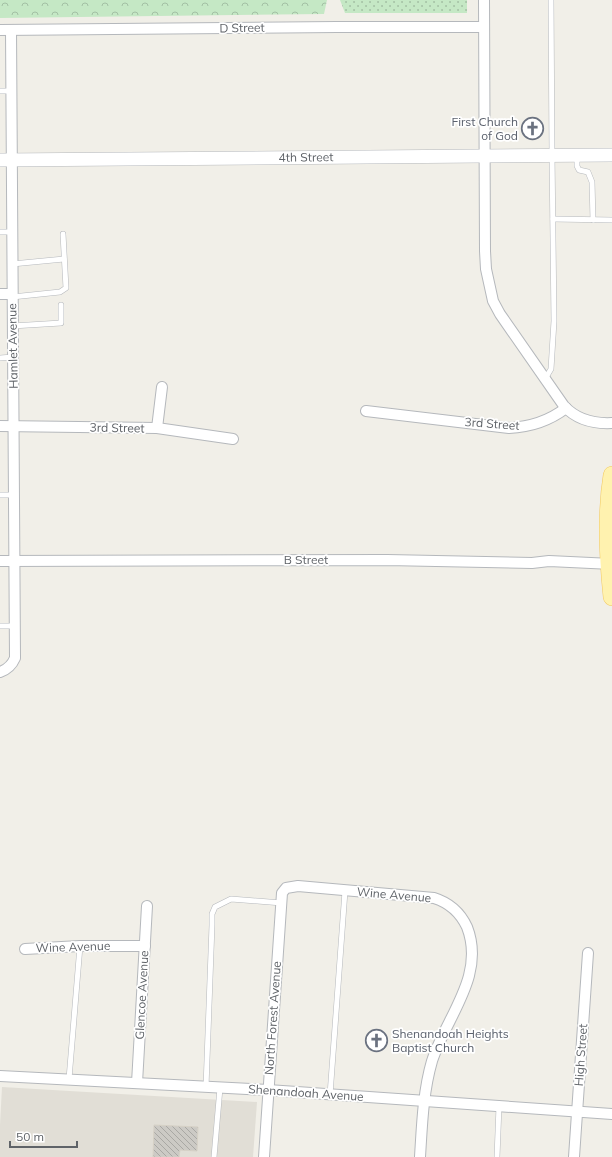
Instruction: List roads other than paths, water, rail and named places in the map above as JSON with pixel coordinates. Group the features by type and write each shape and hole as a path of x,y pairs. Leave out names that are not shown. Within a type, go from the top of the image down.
{"main road":[{"path":"612,475 610,488 611,564 609,576 612,597"}],"street":[{"path":"484,0 485,251 486,269 491,294 500,314 566,408 581,419 596,423 612,423"},
{"name":"D Street","path":"0,30 484,27"},
{"name":"Hamlet Avenue","path":"0,672 13,662 15,658 12,232 6,160 11,91 11,30"},
{"name":"4th Street","path":"6,160 484,155 612,156"},
{"path":"0,294 12,296"},
{"path":"156,428 162,387"},
{"name":"3rd Street","path":"366,411 509,428 537,424 550,419 566,408"},
{"name":"3rd Street","path":"0,426 156,428 233,439"},
{"name":"B Street","path":"0,561 387,560 532,563 549,561 611,564"},
{"name":"Wine Avenue","path":"282,903 282,894 286,888 298,886 434,898 450,905 464,920 471,942 471,966 466,987 440,1040 428,1077 422,1123 420,1157"},
{"name":"North Forest Avenue","path":"264,1157 282,903"},
{"name":"Glencoe Avenue","path":"137,1083 147,906"},
{"name":"Wine Avenue","path":"25,949 80,946 145,946"},
{"name":"High Street","path":"574,1157 588,953"},
{"name":"Shenandoah Avenue","path":"0,1076 268,1090 612,1114"}],"lane":[{"path":"545,379 551,369 554,321 551,0"},
{"path":"0,91 11,91"},
{"path":"577,155 577,166 579,170 588,172 592,182 593,220"},
{"path":"553,219 612,220"},
{"path":"0,232 12,232"},
{"path":"12,296 60,292 66,288 63,234"},
{"path":"12,264 64,259"},
{"path":"12,326 61,323 61,306"},
{"path":"0,358 13,358"},
{"path":"0,495 14,495"},
{"path":"0,626 15,626"},
{"path":"330,1095 345,891"},
{"path":"206,1087 212,914 215,907 231,899 282,903"},
{"path":"69,1079 80,946"},
{"path":"214,1157 220,1088"},
{"path":"497,1157 499,1106"}],"place":[{"name":"First Church of God","path":"533,129"},
{"name":"Shenandoah Heights Baptist Church","path":"376,1041"}]}
